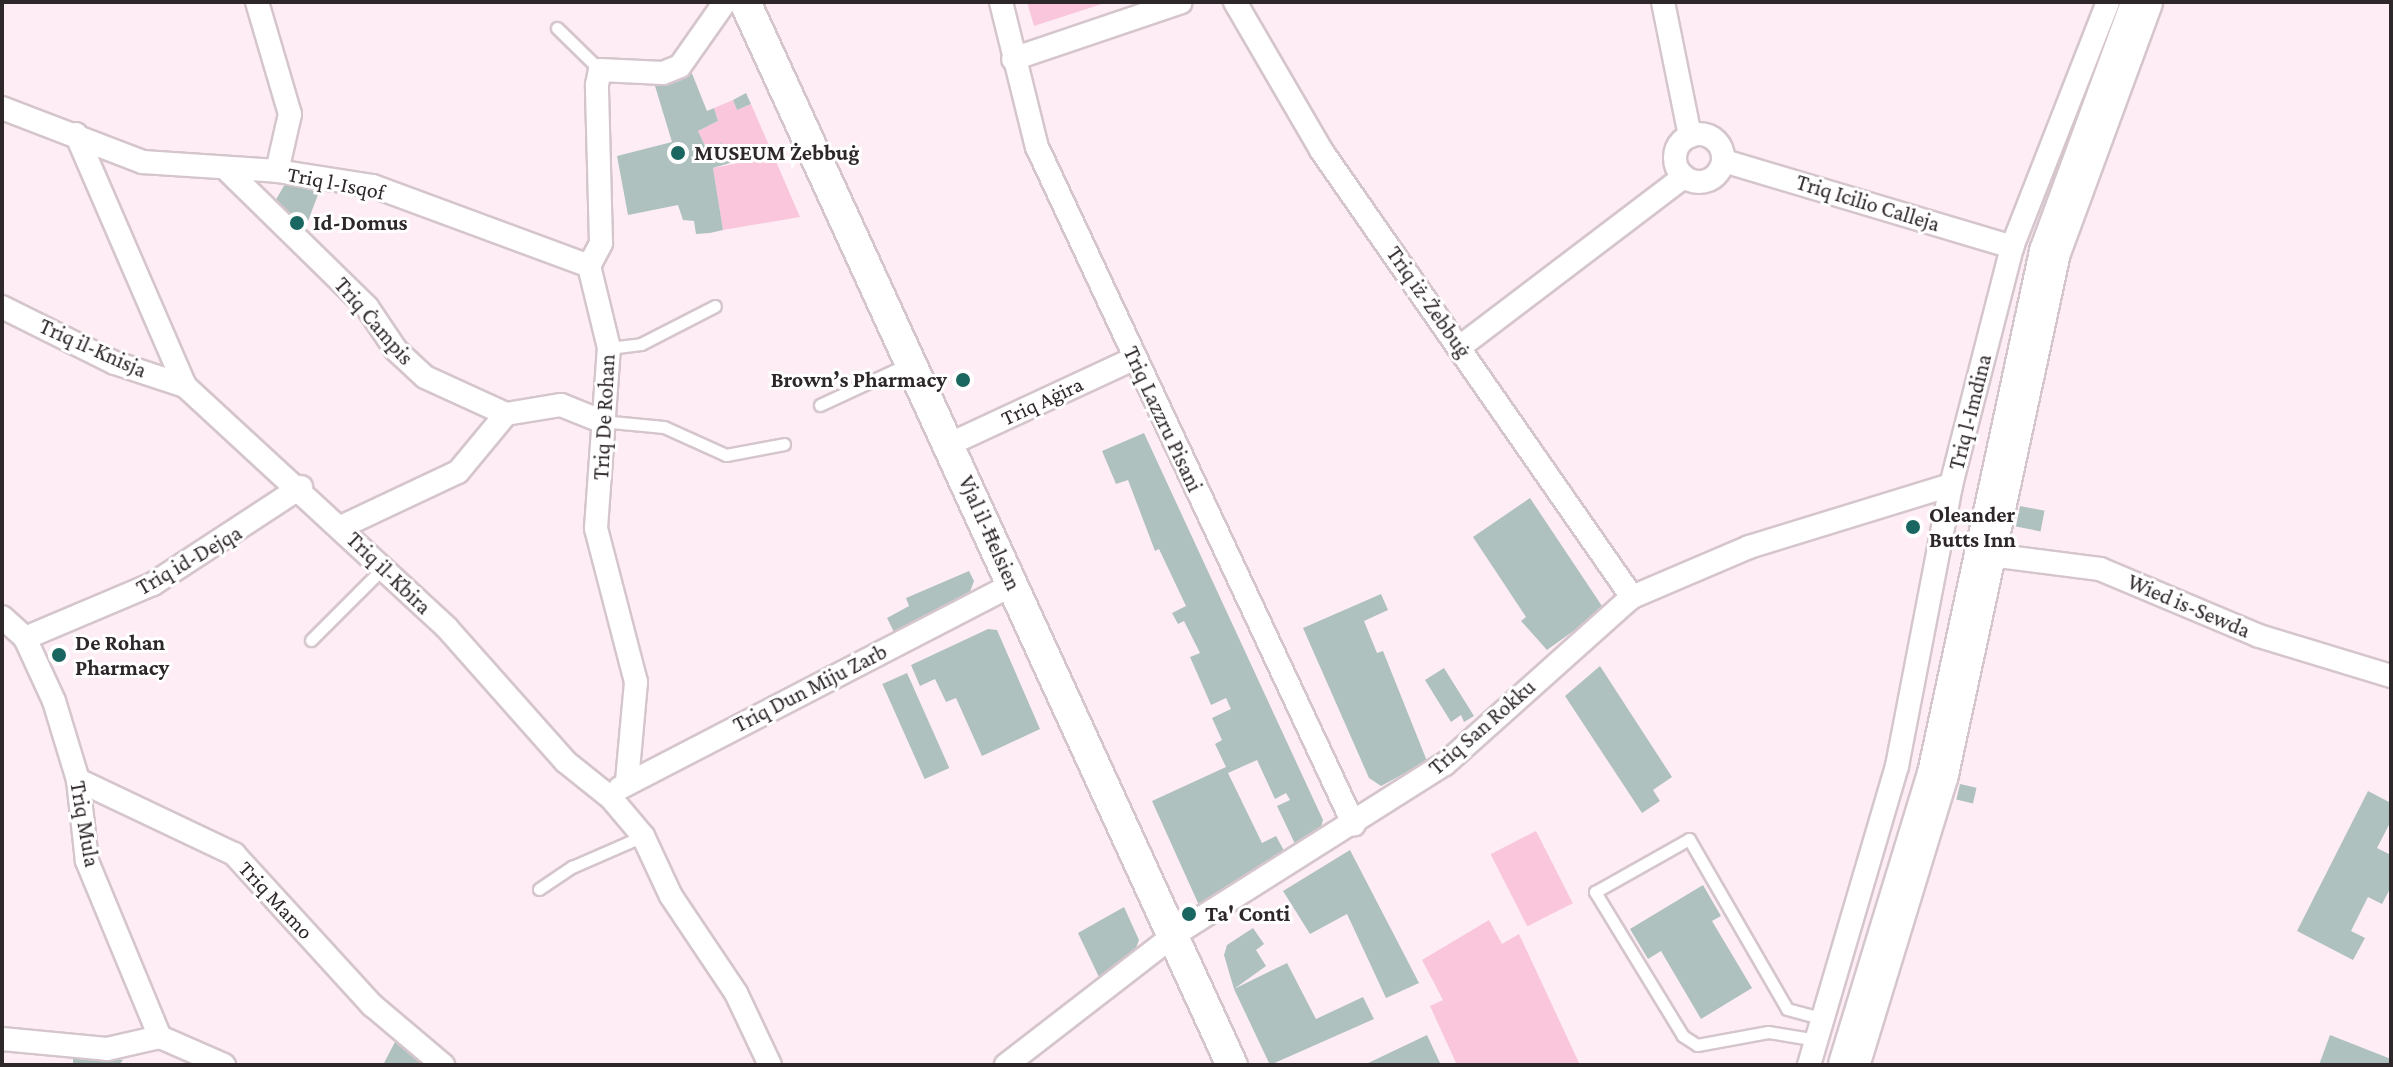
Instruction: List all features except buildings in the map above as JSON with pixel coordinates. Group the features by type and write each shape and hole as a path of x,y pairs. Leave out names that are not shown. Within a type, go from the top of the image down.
{"highway":[{"name":"Triq l-Imdina","path":"1849,1065 1938,774 2050,252 2142,2"}],"street":[{"path":"257,2 290,114 277,171"},
{"path":"589,266 601,243 600,70 663,73 680,66 725,2"},
{"name":"Vjal il-Ħelsien","path":"745,2 908,364 950,444 1232,1065"},
{"name":"Triq Lazzru Pisani","path":"1001,2 1037,147 1354,825"},
{"path":"1013,59 1181,2"},
{"name":"Triq iż-Żebbuġ","path":"1235,2 1321,150 1461,346 1632,597"},
{"path":"1663,2 1690,136"},
{"name":"Triq l-Imdina","path":"1809,1065 1897,766 1951,485 2012,247 2108,2"},
{"path":"2,108 76,134"},
{"name":"Triq l-Isqof","path":"76,134 143,162 277,171 373,186 589,266"},
{"name":"Triq il-Kbira","path":"76,134 185,386 301,487 447,628 566,762 619,790 671,896 736,993 770,1065"},
{"path":"1684,177 1676,153 1690,136"},
{"path":"1461,346 1684,177 1706,181 1717,175 1724,161 1714,139 1690,136"},
{"name":"Triq Icilio Calleja","path":"1724,161 2012,247"},
{"name":"Triq Ċampis","path":"225,168 367,307 396,350 425,377 506,414"},
{"name":"Triq De Rohan","path":"589,266 609,348 601,421 606,446 596,528 636,682 619,790"},
{"name":"Triq il-Knisja","path":"2,307 115,363 185,386"},
{"name":"Triq Aġira","path":"950,444 1135,358"},
{"path":"341,527 458,472 506,414 561,405 601,421"},
{"name":"Triq San Rokku","path":"1006,1065 1174,935 1354,825 1445,764 1632,597 1749,547 1951,485"},
{"name":"Triq id-Dejqa","path":"25,638 153,584 301,487"},
{"name":"Wied is-Sewda","path":"1983,554 2100,569 2259,636 2391,676"},
{"name":"Triq Dun Miju Zarb","path":"619,790 1014,584"},
{"name":"Triq Mula","path":"2,617 25,638 54,701 78,780 87,861 160,1037"},
{"name":"Triq Mamo","path":"78,780 234,854 372,1005 443,1065"},
{"path":"2,1039 107,1049 160,1037 224,1065"}],"lane":[{"path":"557,28 600,70"},
{"path":"609,348 641,344 715,306"},
{"path":"820,405 908,364"},
{"path":"601,421 664,427 726,455 784,444"},
{"path":"311,640 383,568"},
{"path":"539,889 572,867 643,836"},
{"path":"1689,839 1787,1009 1820,1029 1768,1032 1697,1045 1683,1036 1595,892 1689,839"}],"shaded area":[{"path":"1027,2 1108,2 1034,26"},
{"path":"733,100 737,110 751,104 800,217 723,230 713,168 744,162 730,163 721,143 707,150 698,131 718,121 714,108"},
{"path":"1536,831 1573,903 1527,926 1491,854"},
{"path":"1489,920 1502,944 1519,934 1580,1065 1457,1065 1430,1006 1443,1000 1422,960"}],"place":[{"name":"MUSEUM Żebbuġ","path":"678,153"},
{"name":"Id-Domus","path":"297,223"},
{"name":"Brown’s Pharmacy","path":"963,380"},
{"name":"Oleander Butts Inn","path":"1913,527"},
{"name":"De Rohan Pharmacy","path":"59,655"},
{"name":"Ta' Conti","path":"1189,914"}]}
